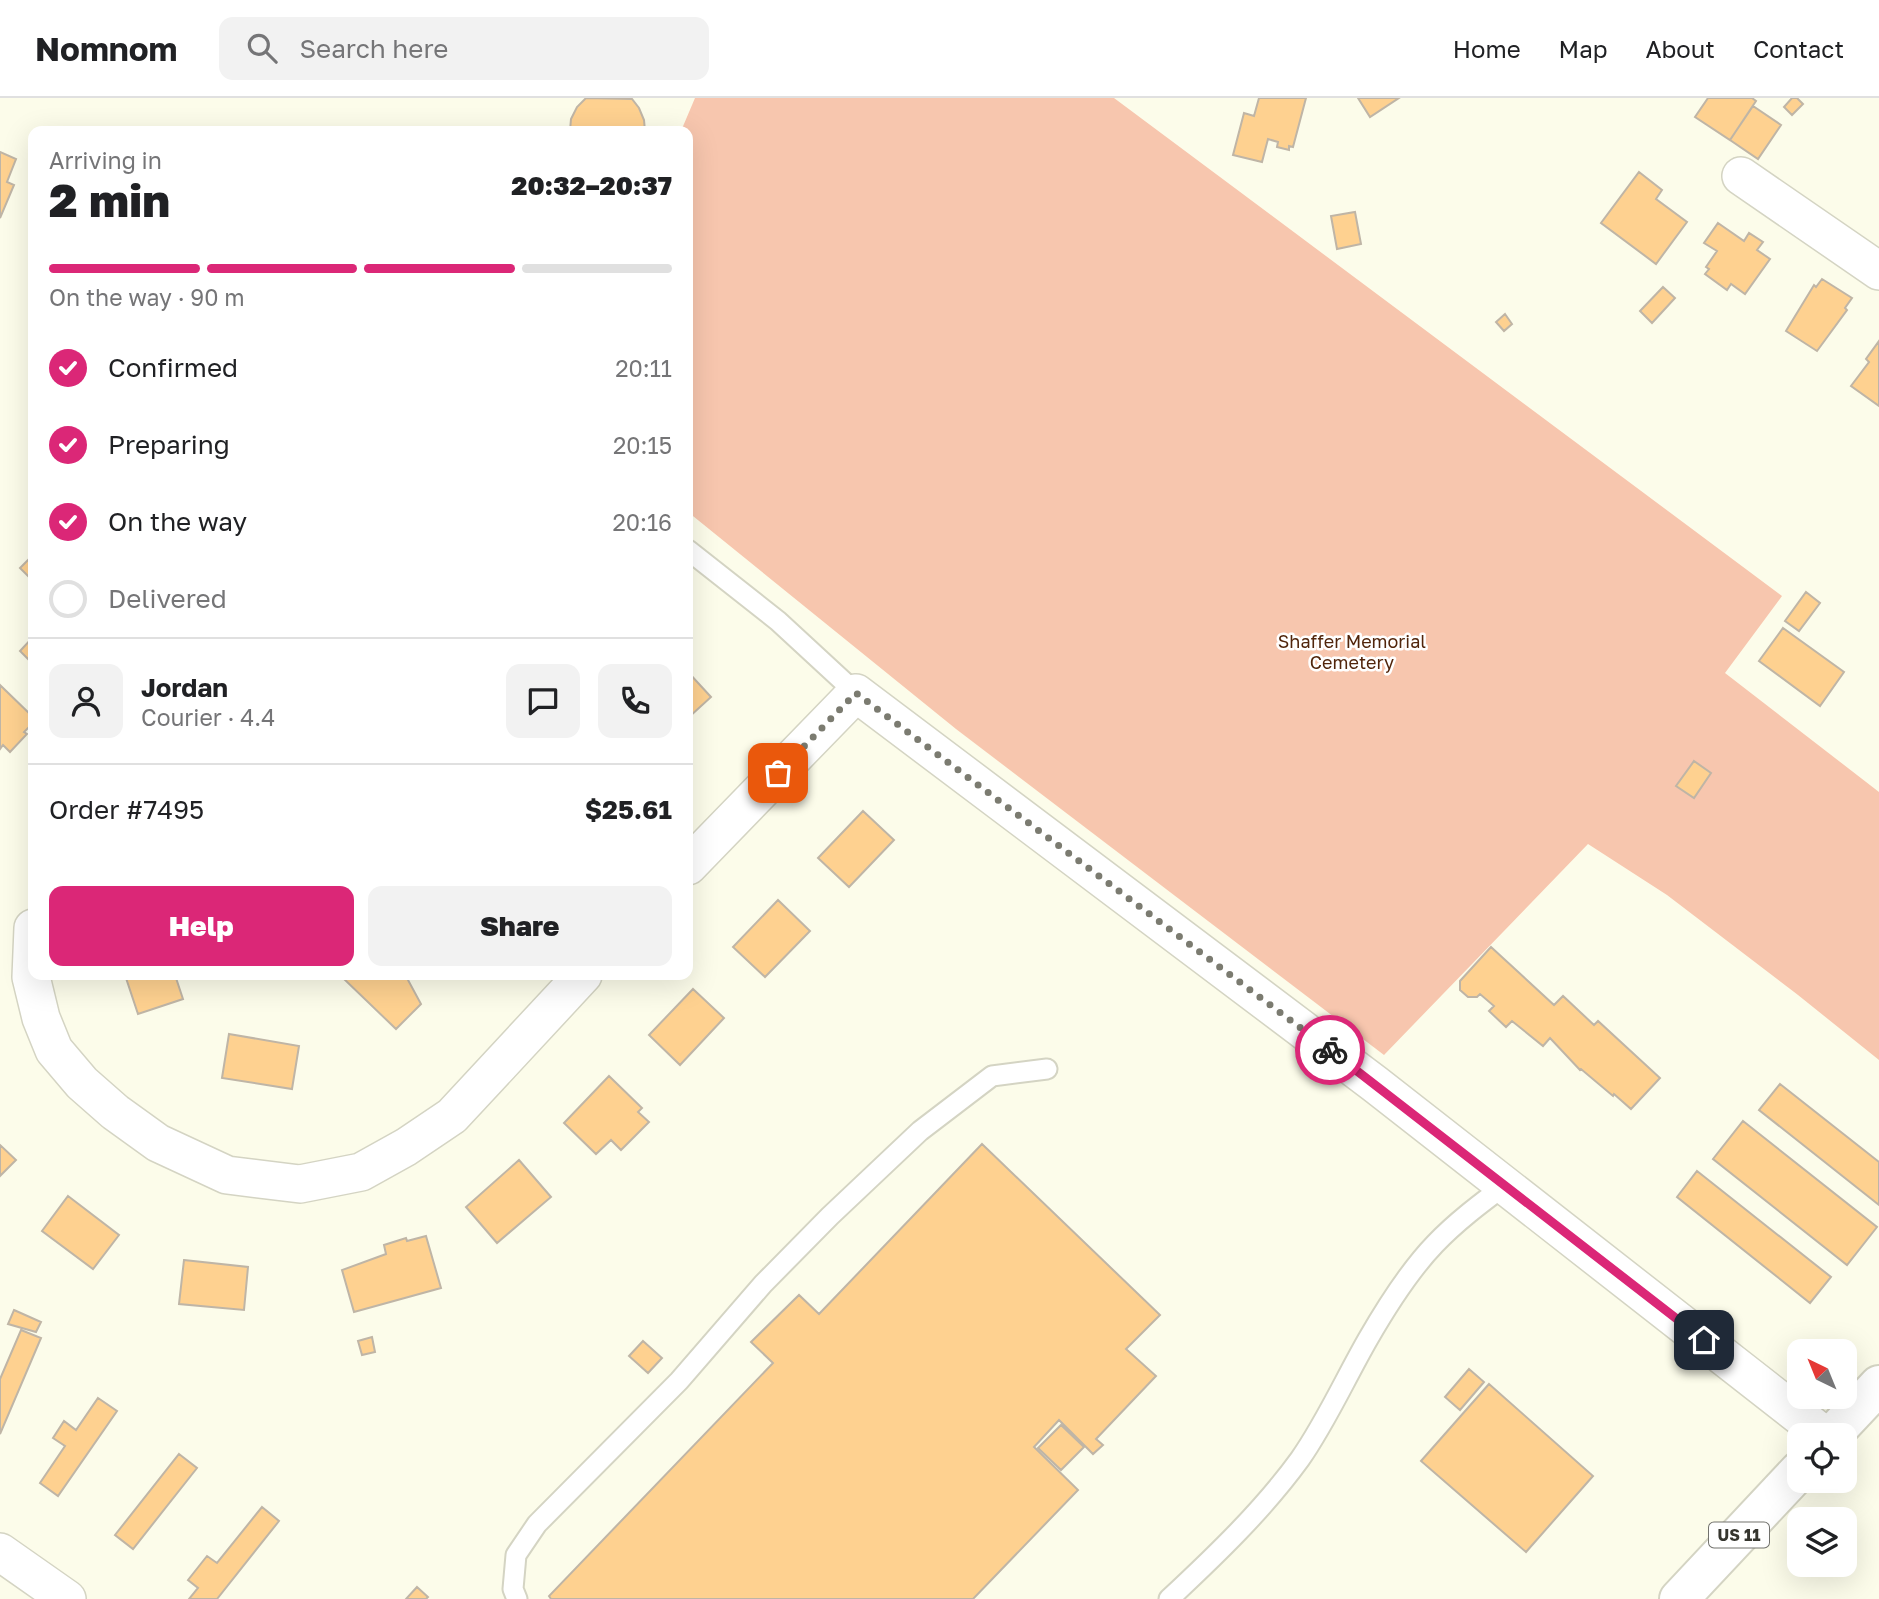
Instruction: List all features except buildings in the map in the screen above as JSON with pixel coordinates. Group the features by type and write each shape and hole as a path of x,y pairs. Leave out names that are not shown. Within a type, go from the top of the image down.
{"main road":[{"path":"1843,1423 1879,1385"},
{"name":"US 11","path":"1679,1599 1787,1484"}],"street":[{"path":"1741,176 1879,271"},
{"path":"693,861 856,693 1364,1076 1809,1423"},
{"path":"32,980 41,1018 54,1050 82,1083 115,1112 159,1143 227,1175 300,1184 361,1172 406,1147 452,1116 578,980"},
{"path":"0,1552 67,1599"}],"lane":[{"path":"693,554 778,621 856,693"},
{"path":"517,1599 513,1590 516,1555 537,1524 679,1381 763,1284 830,1216 920,1131 992,1076 1047,1069"},
{"path":"1169,1599 1234,1535 1301,1458 1381,1318 1434,1245 1463,1217 1504,1186"}],"green space":[{"name":"Shaffer Memorial Cemetery","path":"695,98 1114,98 1782,596 1725,673 1879,792 1879,1060 1667,895 1588,844 1384,1055 956,729 693,516 693,126 683,126"}],"way so far":[{"path":"778,773 856,693 1330,1050"}],"route":[{"path":"1330,1050 1704,1340"}]}
